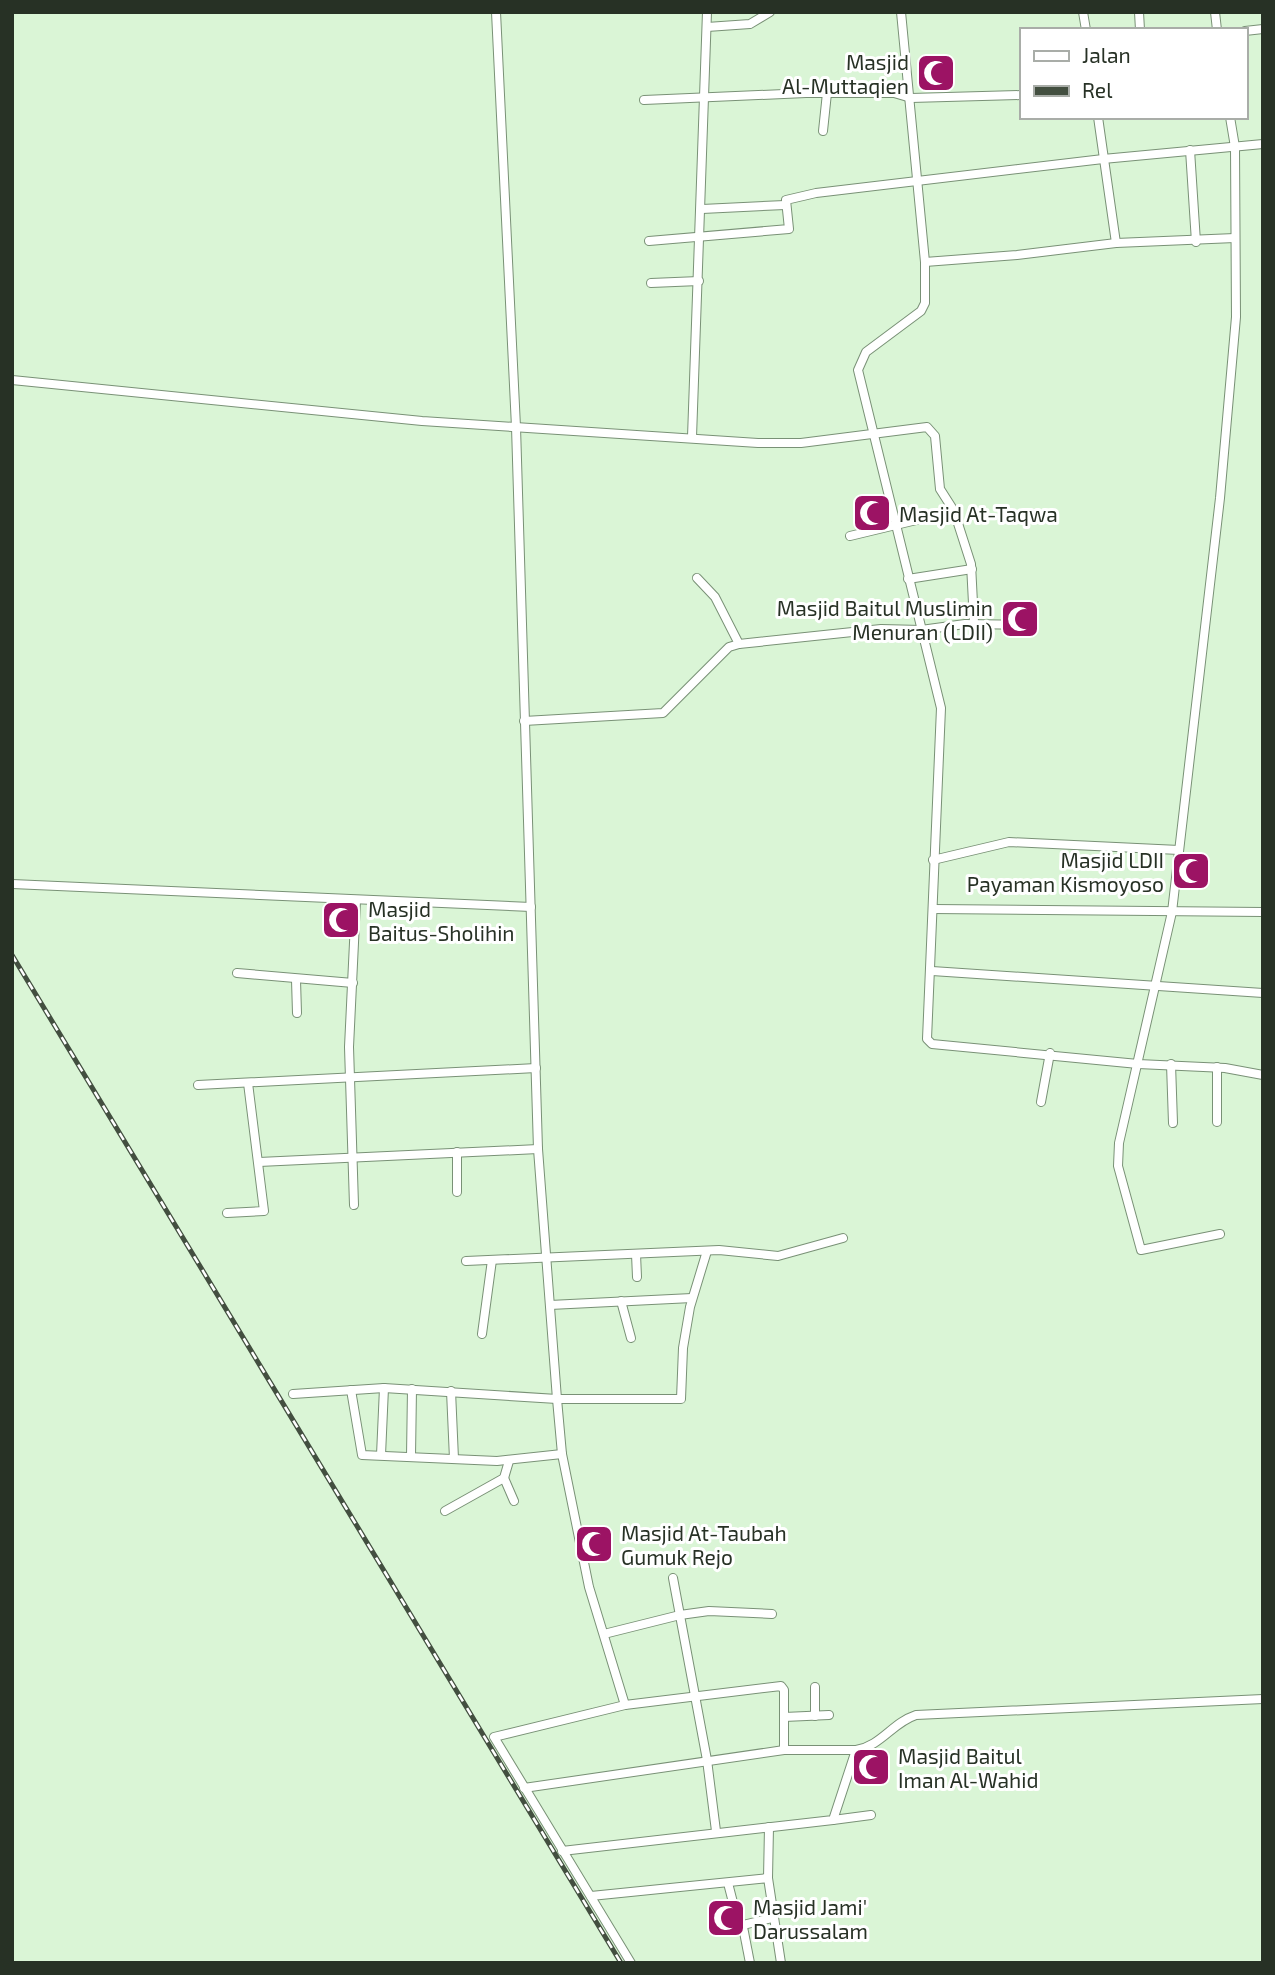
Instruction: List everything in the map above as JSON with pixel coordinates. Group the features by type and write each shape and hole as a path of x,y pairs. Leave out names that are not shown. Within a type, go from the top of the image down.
{"street":[{"path":"496,12 516,427 538,1149 546,1258 562,1454 589,1587 625,1705"},
{"path":"692,437 707,12"},
{"path":"707,27 760,20 770,12"},
{"path":"901,12 925,262 923,307 862,355 859,365 895,528 941,708 933,860 929,1042 1138,1064 1217,1068 1263,1075"},
{"path":"823,131 827,93"},
{"path":"644,100 827,93 894,93 911,98 1020,95"},
{"path":"1097,119 1116,243"},
{"path":"1220,1234 1141,1250 1118,1166 1122,1116 1138,1064 1172,912 1220,498 1236,317 1235,146 1230,119"},
{"path":"649,241 789,229 785,205 786,200 792,197 1103,159 1263,144"},
{"path":"1190,150 1196,242"},
{"path":"702,209 785,205"},
{"path":"925,262 1017,256 1116,243 1236,239"},
{"path":"651,283 699,281"},
{"path":"12,380 422,421 781,444 873,435 920,427 931,429 935,436 940,489 954,511 972,569 974,623"},
{"path":"850,536 895,528 954,511"},
{"path":"908,579 972,569"},
{"path":"697,578 715,597 739,644"},
{"path":"524,721 663,713 729,648 739,644 869,630 920,630 974,623 1029,625"},
{"path":"933,860 1009,842 1179,850"},
{"path":"12,884 531,907"},
{"path":"354,1205 349,1047 356,901"},
{"path":"933,909 1263,912"},
{"path":"932,971 1263,993"},
{"path":"237,974 353,984"},
{"path":"296,980 297,1013"},
{"path":"1041,1102 1050,1054"},
{"path":"1171,1064 1173,1123"},
{"path":"198,1086 536,1068"},
{"path":"1217,1068 1217,1122"},
{"path":"227,1213 264,1211 248,1083"},
{"path":"259,1162 538,1149"},
{"path":"457,1152 457,1192"},
{"path":"466,1262 707,1251 778,1256 843,1238"},
{"path":"293,1394 384,1388 557,1399 681,1399 683,1348 692,1298 707,1251"},
{"path":"636,1254 637,1277"},
{"path":"482,1334 492,1260"},
{"path":"550,1305 692,1298"},
{"path":"621,1301 631,1338"},
{"path":"381,1455 384,1388"},
{"path":"411,1456 412,1389"},
{"path":"351,1390 360,1454 509,1461 562,1454"},
{"path":"451,1391 454,1459"},
{"path":"509,1461 504,1478 514,1501"},
{"path":"445,1511 504,1478"},
{"path":"673,1578 707,1760 716,1831"},
{"path":"604,1634 680,1615 709,1611 772,1614"},
{"path":"632,1963 494,1739 495,1735 625,1705 783,1687 785,1717 779,1751"},
{"path":"815,1687 815,1716"},
{"path":"524,1788 779,1751 856,1750 877,1744 907,1718 925,1713 1263,1699"},
{"path":"785,1717 829,1716"},
{"path":"833,1820 856,1750"},
{"path":"562,1851 871,1815"},
{"path":"769,1827 768,1878 781,1963"},
{"path":"590,1896 768,1878"},
{"path":"728,1882 738,1924 743,1927 750,1963"},
{"path":"743,1927 772,1918"}],"railway":[{"path":"12,955 621,1963"}],"place":[{"name":"Masjid Al-Muttaqien","path":"936,73"},
{"name":"Masjid At-Taqwa","path":"872,513"},
{"name":"Masjid Baitul Muslimin Menuran (LDII)","path":"1020,619"},
{"name":"Masjid LDII Payaman Kismoyoso","path":"1191,871"},
{"name":"Masjid Baitus-Sholihin","path":"341,920"},
{"name":"Masjid At-Taubah Gumuk Rejo","path":"594,1544"},
{"name":"Masjid Baitul Iman Al-Wahid","path":"871,1767"},
{"name":"Masjid Jami' Darussalam","path":"726,1918"}]}
